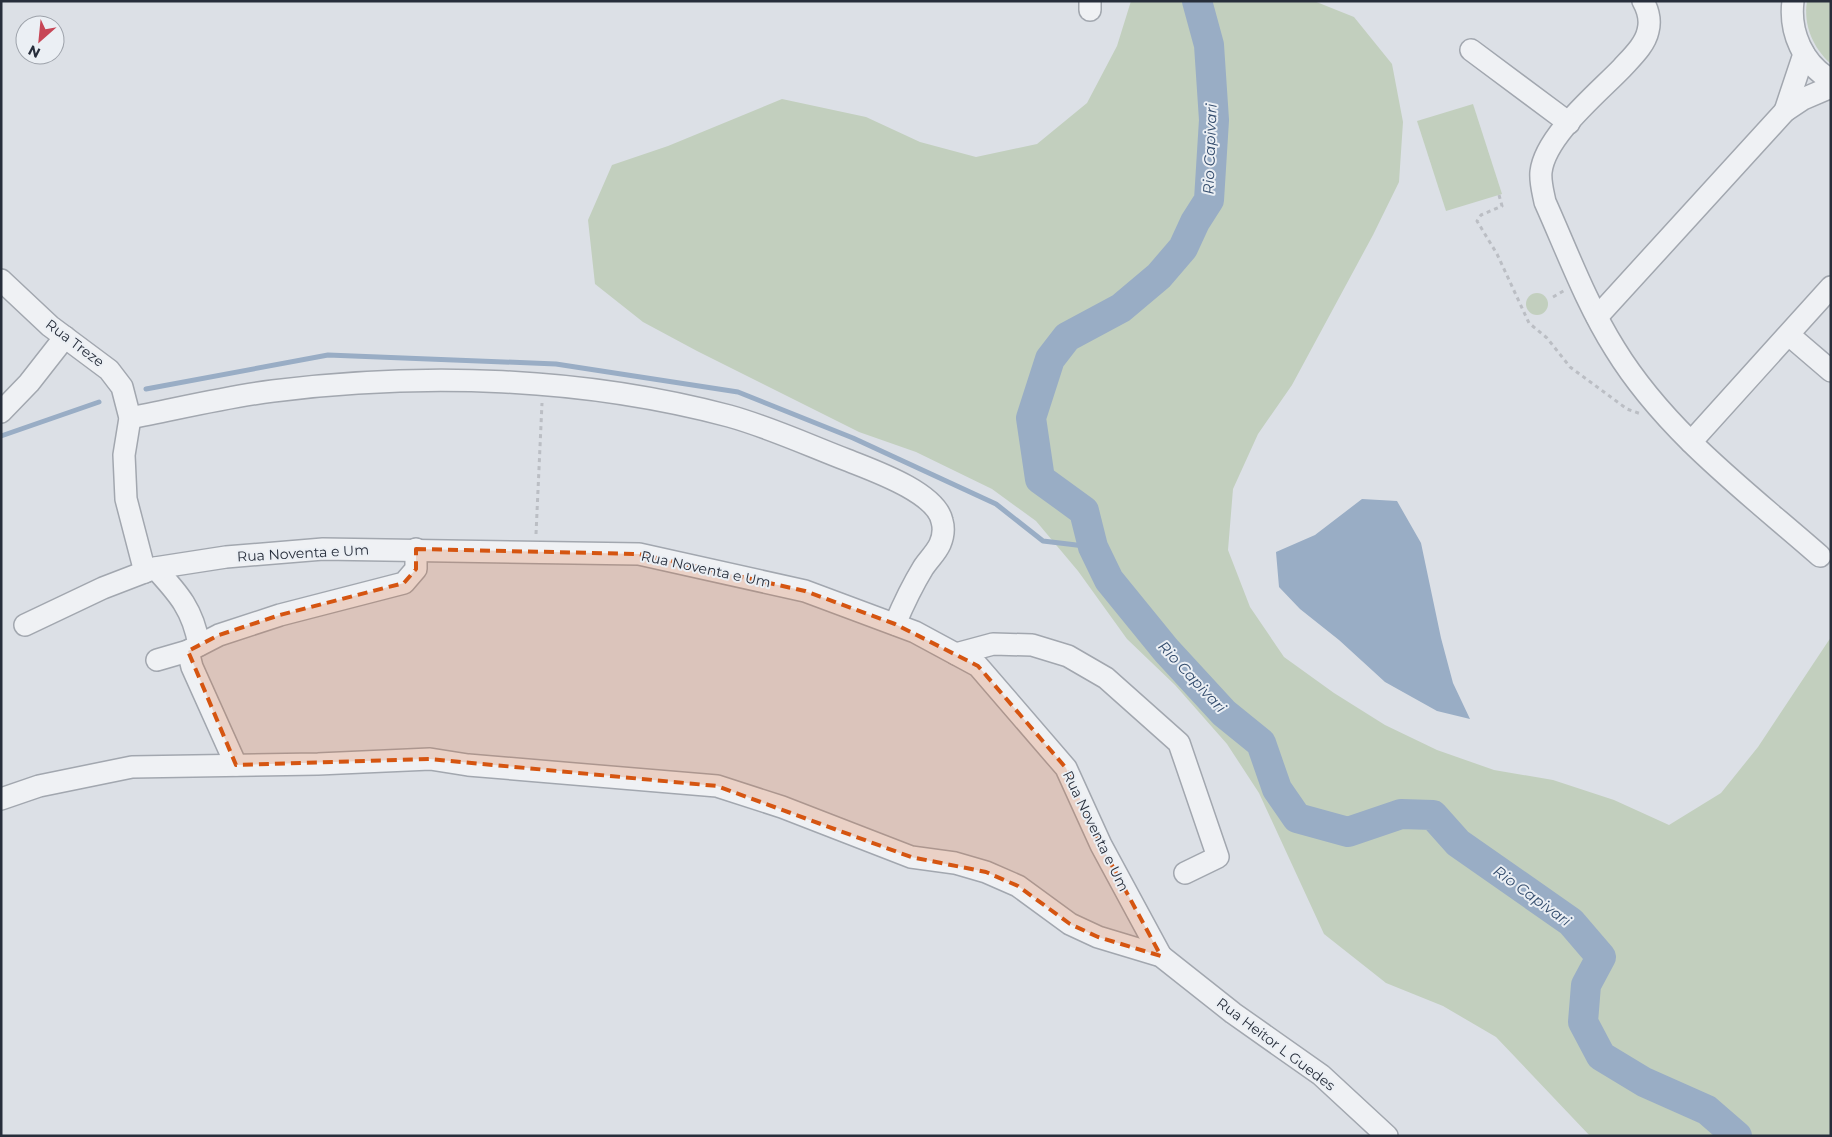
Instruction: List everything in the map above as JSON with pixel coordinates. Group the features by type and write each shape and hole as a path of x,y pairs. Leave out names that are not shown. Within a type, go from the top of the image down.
{"street":[{"path":"1643,1 1649,19 1645,39 1630,59 1568,123 1554,141 1545,158 1541,171 1541,185 1545,202 1597,317 1615,349 1660,411 1690,442 1820,556"},
{"path":"1793,1 1794,32 1804,54 1815,68 1831,80"},
{"path":"1471,50 1568,123"},
{"path":"1785,112 1804,54"},
{"path":"1597,317 1785,112 1803,99 1831,87"},
{"name":"Rua Treze","path":"1,280 66,337 110,370 122,387 130,418"},
{"path":"1690,442 1831,287"},
{"path":"1789,335 1831,371"},
{"path":"1,412 29,383 66,337"},
{"path":"236,765 192,667 196,630 184,600 150,570 126,499 124,455 130,418 272,391 427,379 543,385 607,391 730,416 867,468 918,492 936,507 942,519 943,533 940,545 924,566 895,624"},
{"name":"Rua Noventa e Um","path":"25,625 104,588 150,570 226,557 323,549 639,554 805,591 915,632 978,666 1066,768 1101,845 1161,956"},
{"path":"157,660 194,648 219,635 280,614 404,583 416,569 416,550"},
{"path":"956,654 992,644 1032,645 1068,656 1106,678 1179,743 1218,857 1185,873"},
{"path":"1,800 39,786 132,767 430,759 468,765 717,786 782,807 910,857 955,863 986,872 1018,886 1077,928 1098,937 1161,956"},
{"name":"Rua Heitor L Guedes","path":"1161,956 1233,1013 1321,1075 1388,1136"}],"path":[{"path":"1499,195 1502,206 1481,215 1477,221 1501,263 1529,323 1547,338 1570,367 1627,409 1644,415"},
{"path":"1552,297 1567,290"},
{"path":"535,551 543,385"}],"highlighted area":[{"path":"416,549 639,554 805,591 895,624 978,666 1066,768 1101,845 1161,956 1098,937 1070,924 1018,886 986,872 911,857 717,786 430,759 236,765 188,651 219,635 280,615 404,583 416,569"}],"green space":[{"path":"1131,1 1314,1 1354,17 1392,64 1403,122 1399,182 1373,235 1292,385 1258,434 1233,489 1228,550 1250,607 1284,657 1334,693 1385,725 1437,750 1494,770 1553,780 1614,800 1669,825 1721,793 1758,747 1831,637 1831,1136 1590,1136 1496,1037 1443,1006 1386,983 1324,934 1259,793 1227,744 1175,685 1127,639 1078,571 1036,521 992,489 916,452 859,432 643,322 595,284 588,220 612,165 668,146 782,99 866,117 920,142 976,157 1037,144 1087,103 1117,46"},
{"path":"1807,1 1831,1 1831,64 1819,51 1811,36 1807,19"},
{"path":"1473,104 1502,194 1446,211 1417,121"},
{"path":"1537,293 1545,296 1548,304 1545,312 1537,315 1529,312 1526,304 1529,296"}],"water":[{"path":"1362,499 1397,501 1421,543 1441,638 1453,683 1470,719 1437,711 1385,682 1339,640 1300,609 1279,587 1276,552 1315,535"}],"waterway":[{"name":"Rio Capivari","path":"1197,1 1209,45 1214,120 1209,200 1195,222 1183,248 1159,276 1121,308 1067,337 1050,359 1031,418 1040,479 1084,511 1093,547 1109,580 1166,650 1224,713 1261,743 1277,789 1297,818 1348,832 1401,814 1433,815 1458,843 1571,922 1601,957 1586,985 1583,1022 1601,1056 1644,1082 1707,1110 1737,1136"},
{"path":"146,389 328,355 556,364 738,392 853,438 996,504 1043,541 1093,547"},
{"path":"1,436 99,402"}]}
